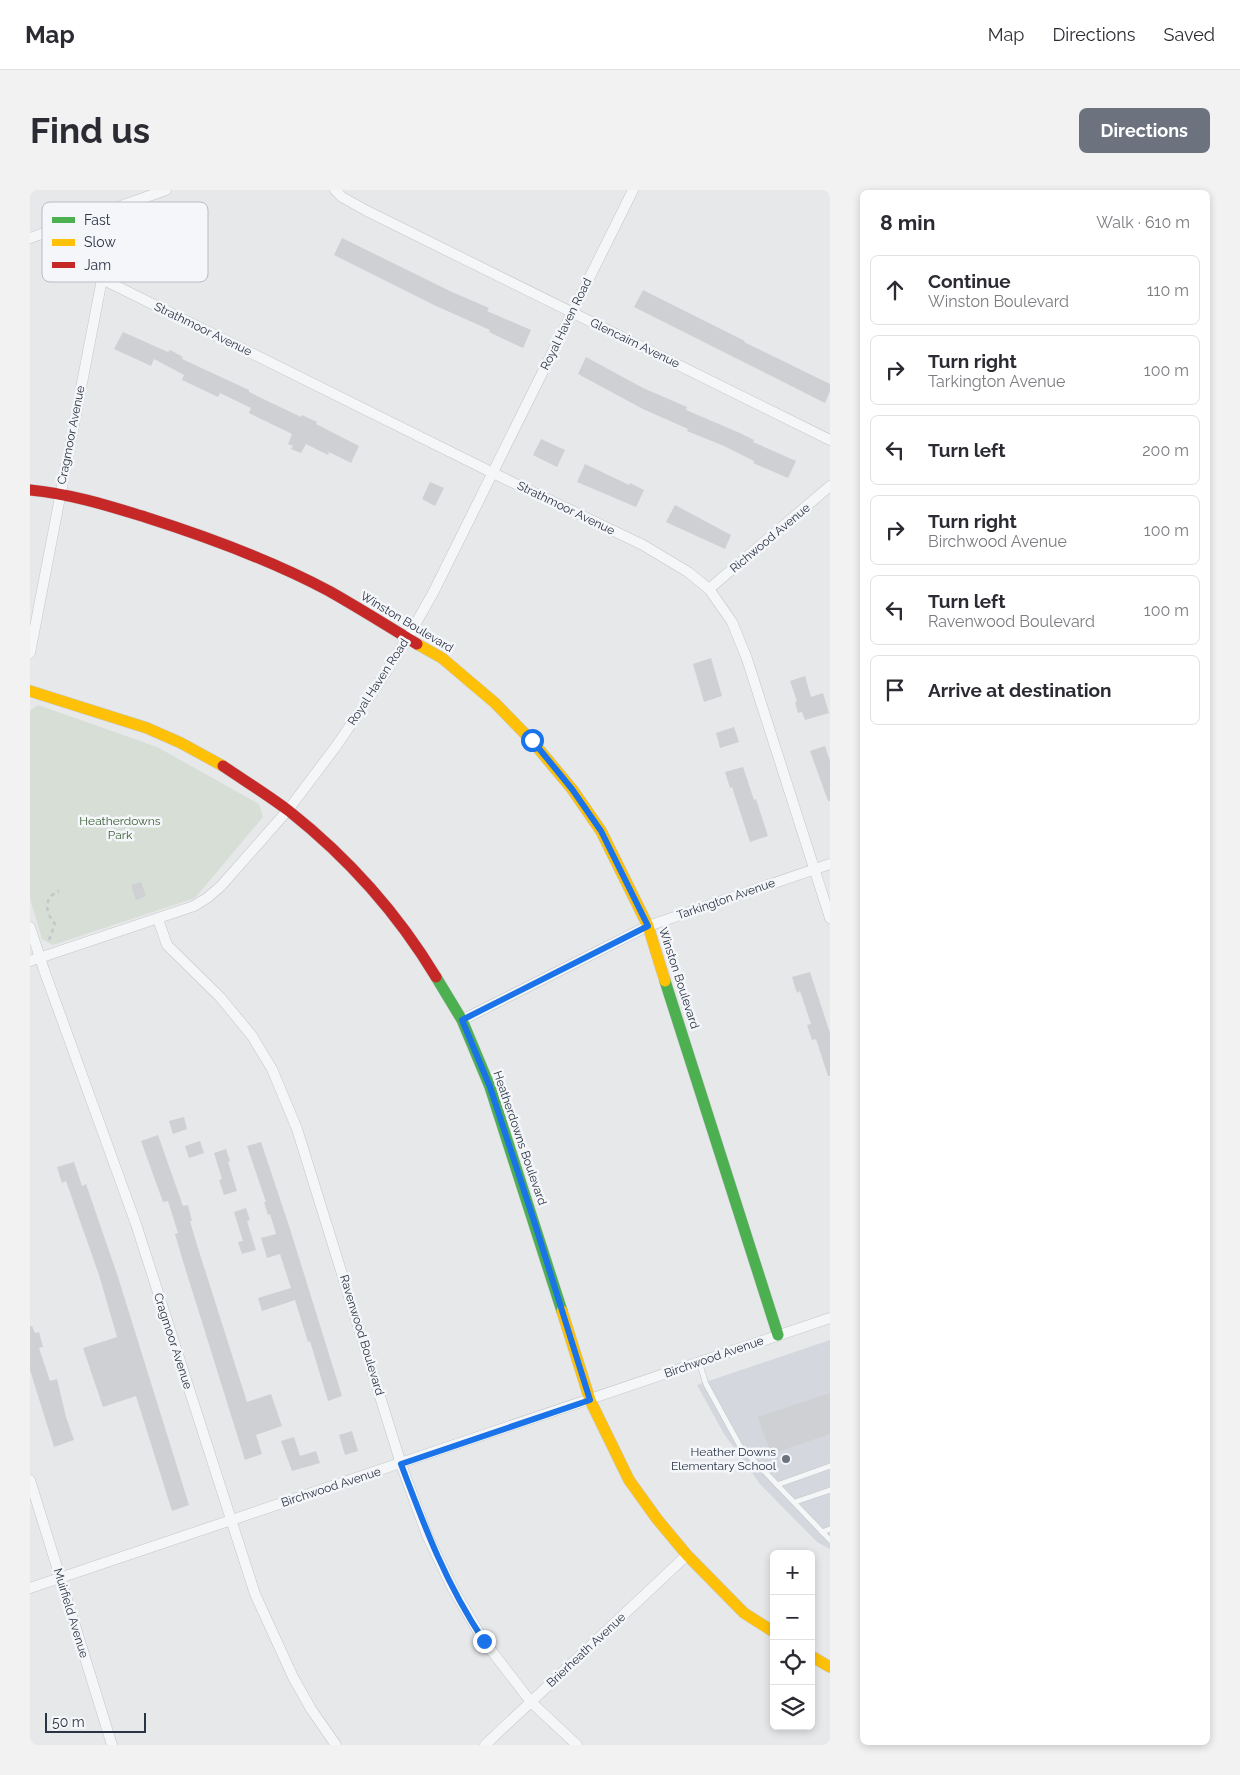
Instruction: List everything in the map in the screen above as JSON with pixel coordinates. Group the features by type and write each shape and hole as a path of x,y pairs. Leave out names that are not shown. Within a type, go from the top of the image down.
{"street":[{"path":"132,202 166,190"},
{"name":"Glencairn Avenue","path":"335,190 342,197 367,211 830,440"},
{"name":"Royal Haven Road","path":"35,959 194,906 221,886 288,810 337,745 408,637 450,560 633,190"},
{"path":"30,238 42,234"},
{"name":"Cragmoor Avenue","path":"30,653 101,282"},
{"name":"Strathmoor Avenue","path":"108,282 493,473 643,545 688,572 709,589 732,622 747,659 830,918"},
{"name":"Richwood Avenue","path":"709,589 830,486"},
{"name":"Winston Boulevard","path":"30,490 60,493 146,516 190,531 265,561 328,590 442,658 470,680 532,740 572,789 601,831 648,926 778,1335"},
{"name":"Heatherdowns Boulevard","path":"30,691 103,713 181,742 222,765 288,810 326,842 356,872 400,924 430,967 462,1020 496,1105 590,1400 629,1480 657,1520 687,1555 744,1612 770,1629"},
{"name":"Tarkington Avenue","path":"462,1020 648,926 830,864"},
{"name":"Ravenwood Boulevard","path":"158,919 167,945 220,997 252,1036 272,1069 297,1130 401,1464 427,1535 453,1589 484,1641 530,1702 577,1745"},
{"name":"Cragmoor Avenue","path":"30,927 35,959 136,1224 255,1594 278,1647 311,1709 336,1745"},
{"name":"Birchwood Avenue","path":"30,1588 830,1318"},
{"name":"Muirfield Avenue","path":"30,1480 112,1745"},
{"name":"Brierheath Avenue","path":"485,1745 687,1555"},
{"path":"815,1658 830,1667"}],"lane":[{"path":"699,1362 706,1384 740,1446 830,1540"},
{"path":"777,1485 830,1466"},
{"path":"795,1502 830,1490"},
{"path":"822,1532 830,1529"}],"path":[{"path":"49,940 55,924 48,915 47,904 50,897 59,891"}],"shaded area":[{"name":"Heather Downs Elementary School","path":"830,1340 830,1549 817,1542 760,1484 724,1434 697,1385"}],"green space":[{"name":"Heatherdowns Park","path":"38,705 157,747 259,804 263,817 195,898 53,945 42,939 30,899 30,711"}],"building":[{"path":"342,238 489,308 487,311 531,330 523,348 489,332 490,330 436,306 334,255"},
{"path":"643,290 830,384 830,391 825,403 634,307"},
{"path":"123,332 168,352 170,350 183,357 182,359 301,417 302,415 317,422 316,424 359,446 351,463 329,452 328,455 306,444 301,453 291,449 293,446 288,444 292,434 249,413 251,408 220,393 218,397 182,380 184,375 154,359 151,366 114,349"},
{"path":"586,357 643,388 687,407 686,410 740,433 754,440 753,442 796,461 788,478 753,463 754,461 724,446 687,431 688,429 643,409 578,374"},
{"path":"541,439 565,450 557,467 533,455"},
{"path":"585,464 644,490 636,507 577,482"},
{"path":"430,482 444,488 435,506 422,499"},
{"path":"675,505 731,535 725,549 666,522"},
{"path":"711,658 722,696 704,702 693,664"},
{"path":"805,676 811,697 823,693 829,713 805,720 802,712 798,713 795,702 797,701 790,681"},
{"path":"734,727 739,742 720,748 716,733"},
{"path":"825,746 830,761 830,801 828,801 810,751"},
{"path":"743,767 768,836 750,842 732,787 730,788 725,772"},
{"path":"141,882 146,896 136,900 131,885"},
{"path":"810,972 830,1033 830,1076 828,1076 816,1039 812,1040 807,1025 811,1024 800,991 797,993 792,977"},
{"path":"184,1117 187,1129 173,1134 169,1121"},
{"path":"158,1135 183,1206 188,1205 192,1221 190,1221 197,1245 247,1402 271,1394 282,1426 256,1435 262,1454 245,1460 182,1258 175,1234 178,1233 168,1201 163,1202 141,1141"},
{"path":"200,1141 204,1153 189,1158 185,1146"},
{"path":"261,1142 342,1396 328,1401 310,1341 308,1342 295,1300 262,1311 258,1298 291,1288 280,1254 267,1258 261,1238 276,1234 270,1214 268,1215 264,1202 266,1202 247,1146"},
{"path":"226,1149 237,1191 224,1195 219,1180 222,1179 214,1153"},
{"path":"74,1162 82,1186 86,1184 118,1277 189,1505 172,1511 136,1396 103,1407 83,1348 117,1337 99,1275 66,1181 62,1183 57,1167"},
{"path":"246,1208 250,1220 247,1221 256,1250 242,1254 238,1242 243,1241 234,1212"},
{"path":"30,1326 32,1326 35,1333 39,1332 43,1347 39,1348 50,1381 57,1379 66,1417 74,1440 54,1447 30,1370"},
{"path":"830,1393 830,1434 771,1454 758,1417"},
{"path":"352,1431 358,1451 345,1455 339,1435"},
{"path":"294,1437 300,1456 316,1451 320,1463 292,1471 281,1441"}],"traffic: fast":[{"path":"436,977 462,1020 490,1087 562,1311"},
{"path":"665,981 778,1335"}],"traffic: slow":[{"path":"417,644 442,658 495,703 532,741 572,789 601,831 648,926 665,981"},
{"path":"30,691 147,728 181,743 223,766"},
{"path":"562,1311 590,1400 629,1480 657,1519 687,1555 744,1613 770,1629"},
{"path":"815,1658 830,1667"}],"traffic: jam":[{"path":"30,490 60,494 102,504 239,550 285,569 329,591 417,644"},
{"path":"223,766 289,811 331,847 388,909 436,977"}],"place":[{"name":"Heather Downs Elementary School","path":"786,1459"}],"route":[{"path":"484,1641 453,1589 427,1535 401,1464 590,1400 490,1087 462,1020 648,926 601,831 572,789 532,740"}]}
